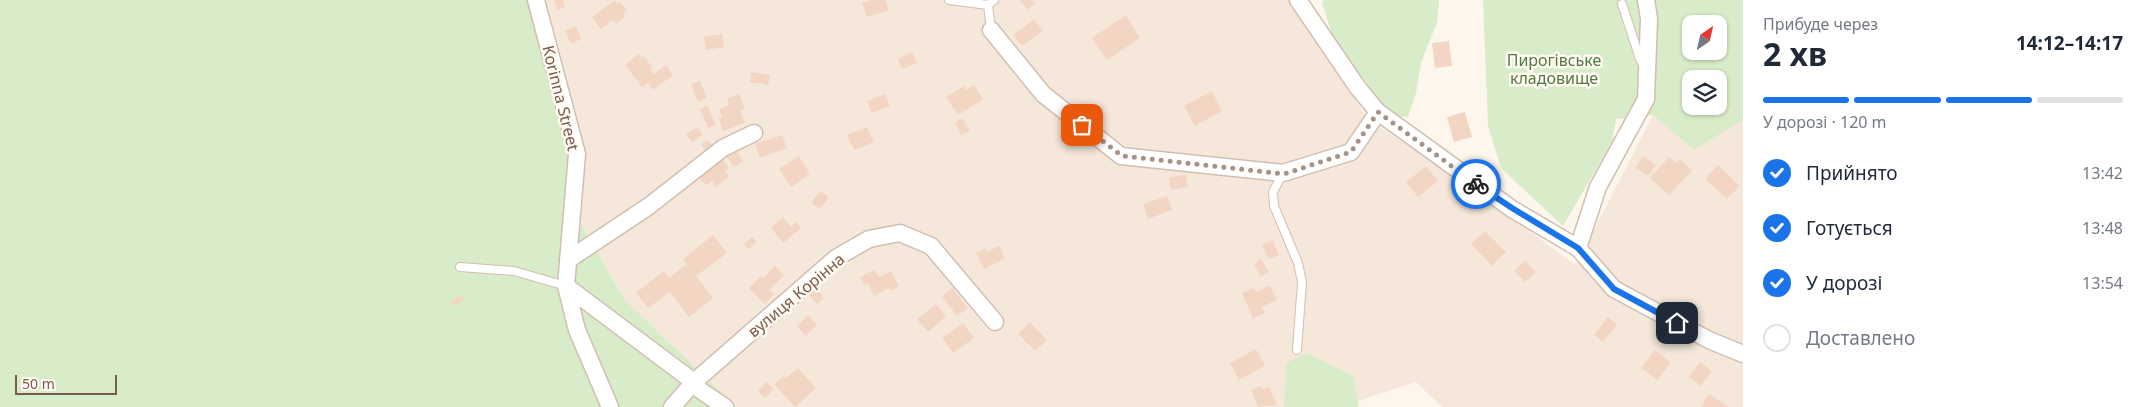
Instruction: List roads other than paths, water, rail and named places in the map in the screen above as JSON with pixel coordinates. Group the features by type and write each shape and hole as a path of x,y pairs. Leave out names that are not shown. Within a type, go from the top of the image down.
{"street":[{"name":"Korinna Street","path":"536,0 577,154 566,286 576,330 610,407"},
{"path":"1298,0 1358,88 1378,112 1512,208 1578,248 1614,289 1709,340 1743,354"},
{"path":"1578,248 1598,187 1646,99 1650,18 1646,0"},
{"path":"992,30 1043,94 1122,156 1284,174 1351,152 1378,112"},
{"path":"568,260 649,206 723,148 754,133"},
{"name":"вулиця Корінна","path":"672,407 694,382 836,258 869,239 900,233 931,246 995,322"},
{"path":"566,286 694,382 700,390 726,407"}],"lane":[{"path":"949,0 991,3 992,30"},
{"path":"1622,4 1640,59 1648,69"},
{"path":"1284,174 1273,192 1274,206 1298,263 1302,282 1297,350"},
{"path":"460,267 514,271 566,286"}],"park label":[{"name":"Пирогівське кладовище","path":"1554,69"}]}
